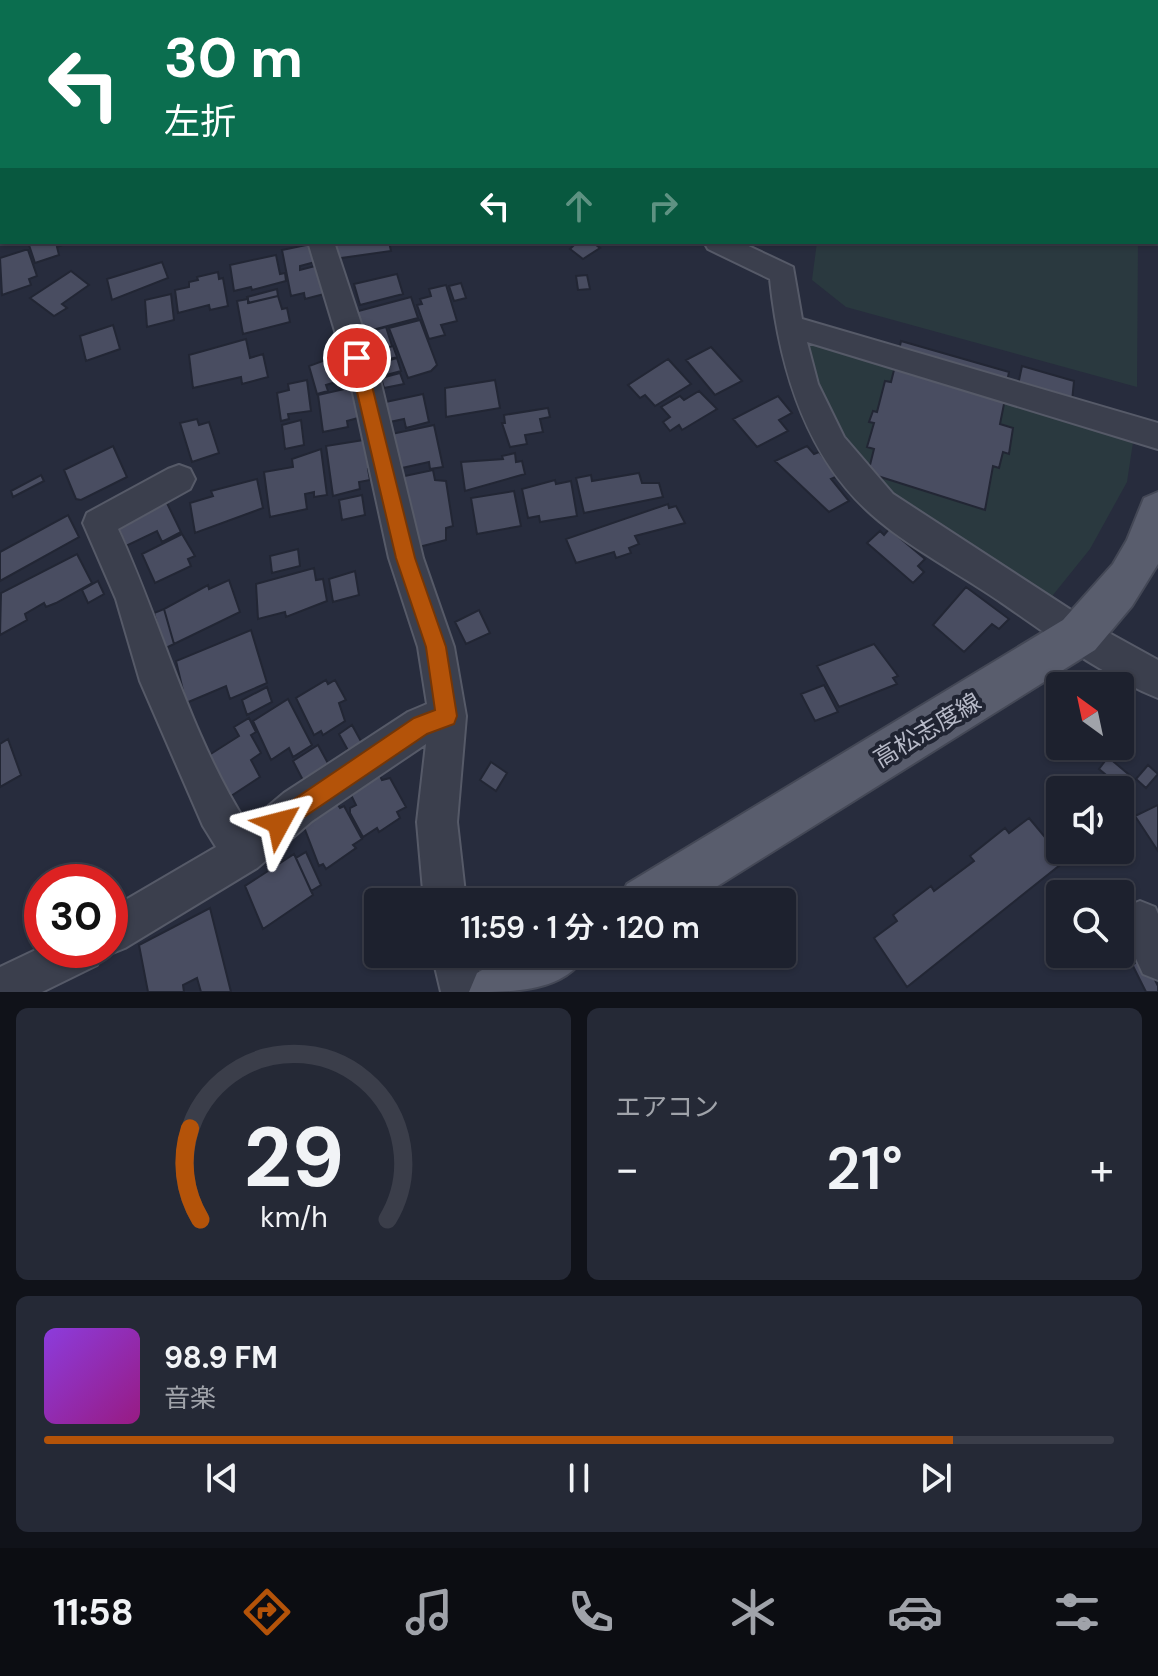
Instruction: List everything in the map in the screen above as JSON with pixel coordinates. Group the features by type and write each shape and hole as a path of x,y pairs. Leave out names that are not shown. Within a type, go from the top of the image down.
{"main road":[{"name":"高松志度線","path":"668,888 1079,635 1122,590 1149,545 1158,510"},
{"path":"496,992 536,968"}],"street":[{"path":"322,244 366,384 406,558 436,647 447,716 437,822 444,888"},
{"path":"721,244 783,274 789,326 803,384 833,446 882,504 1079,635 1158,680"},
{"path":"789,326 1158,436"},
{"path":"179,479 99,523 133,599 158,681 217,812 243,854"},
{"path":"128,922 243,854 298,807 421,725 447,716"},
{"path":"1140,922 1158,959"},
{"path":"0,990 45,968"},
{"path":"457,968 463,992"}],"shaded area":[{"path":"817,244 1138,244 1137,387 846,307 812,280"},
{"path":"798,333 1135,429 1127,482 1090,549 1049,600 904,511 831,421"}],"building":[{"path":"29,244 65,244 57,247 59,255 35,263"},
{"path":"311,244 315,262 300,266 300,270 319,265 328,293 305,299 304,293 291,296 282,250"},
{"path":"333,244 389,244 391,251 334,259"},
{"path":"595,244 600,248 583,259 570,249 574,245"},
{"path":"28,250 37,276 29,279 31,285 2,295 0,258"},
{"path":"276,255 280,274 285,273 286,281 252,290 251,287 234,291 230,265"},
{"path":"162,262 168,278 112,300 107,279"},
{"path":"71,271 89,285 62,304 67,308 54,316 30,298"},
{"path":"218,272 219,279 223,278 228,306 210,310 209,305 178,313 175,290 189,287 189,282 198,280 197,277"},
{"path":"397,274 403,294 360,305 354,284"},
{"path":"587,275 590,289 578,290 576,276"},
{"path":"461,283 466,298 454,301 449,286"},
{"path":"446,285 457,321 441,325 445,335 429,339 417,305 422,304 420,299 431,296 429,289"},
{"path":"277,289 278,296 249,303 247,297"},
{"path":"171,294 174,320 147,327 145,300"},
{"path":"278,296 282,309 287,308 290,322 243,334 237,301 248,299 248,303"},
{"path":"411,297 418,318 357,334 351,313"},
{"path":"420,320 437,365 431,371 408,378 389,328"},
{"path":"113,325 120,349 86,361 80,336"},
{"path":"386,327 392,346 365,353 359,334"},
{"path":"246,339 250,358 263,354 268,377 242,384 241,377 193,388 189,355"},
{"path":"901,341 1009,372 1006,387 898,355"},
{"path":"393,346 397,357 370,365 367,353"},
{"path":"711,347 742,381 715,395 686,360"},
{"path":"347,352 353,377 326,385 328,391 317,394 309,366"},
{"path":"397,358 401,371 372,379 368,366"},
{"path":"668,359 691,384 655,406 645,395 640,398 628,385"},
{"path":"896,362 1006,394 1000,424 1013,428 1009,454 1003,452 999,468 993,466 985,510 868,473 874,449 867,447 874,423 869,422 873,411 877,412 885,381 891,382"},
{"path":"1022,366 1074,381 1072,401 1018,385"},
{"path":"400,373 404,384 384,388 381,378"},
{"path":"307,380 311,411 288,414 289,419 281,421 277,393 289,390 288,384"},
{"path":"495,380 500,408 446,417 445,388"},
{"path":"353,387 358,418 347,421 348,427 323,432 318,395"},
{"path":"699,391 717,409 682,430 679,425 670,431 663,422 670,417 661,407 680,396 684,400"},
{"path":"423,394 429,422 406,428 404,419 385,423 381,403"},
{"path":"778,396 792,413 779,420 788,431 757,447 733,419"},
{"path":"548,408 550,417 540,419 543,432 525,435 527,444 510,447 502,423 505,423 504,415"},
{"path":"197,419 199,425 209,422 219,453 192,462 180,423"},
{"path":"301,420 304,445 285,449 282,425"},
{"path":"434,425 443,467 430,469 429,462 393,470 387,435"},
{"path":"370,439 374,467 368,469 370,480 359,482 360,489 333,496 326,446"},
{"path":"113,446 127,477 81,500 76,499 64,470"},
{"path":"807,446 814,454 819,452 838,476 831,479 849,501 829,512 775,461"},
{"path":"321,449 327,495 314,497 314,492 305,494 307,509 270,517 264,472 293,467 292,459"},
{"path":"515,453 516,462 522,461 525,474 465,491 461,462 503,459 502,456"},
{"path":"433,470 435,480 446,481 453,526 446,528 446,540 415,548 400,477"},
{"path":"639,473 642,483 659,483 663,497 584,513 576,478 591,475 592,481"},
{"path":"41,475 44,481 13,497 11,491"},
{"path":"257,479 263,508 195,533 190,503 213,496 211,491"},
{"path":"555,480 556,484 571,481 577,516 540,522 539,516 528,518 522,489"},
{"path":"514,491 521,526 477,534 471,498"},
{"path":"362,495 365,515 342,520 339,500"},
{"path":"164,497 181,532 162,542 157,531 126,546 115,521"},
{"path":"668,504 669,508 676,506 685,523 635,536 639,544 629,548 631,553 616,558 614,552 576,563 566,539"},
{"path":"68,515 79,537 0,581 0,552"},
{"path":"889,529 925,559 918,566 924,572 913,583 867,543 880,531 884,535"},
{"path":"182,534 195,556 188,559 191,566 155,583 142,554"},
{"path":"298,549 300,566 272,573 270,556"},
{"path":"77,554 92,583 56,603 46,607 44,603 25,614 27,620 0,635 1,593"},
{"path":"314,568 316,580 323,579 327,601 286,617 285,612 258,619 256,584"},
{"path":"355,571 359,595 333,602 329,579"},
{"path":"229,580 240,612 174,644 164,609 208,585 209,589"},
{"path":"98,581 104,594 88,603 82,590"},
{"path":"966,587 1009,619 999,629 992,624 964,652 933,625"},
{"path":"164,609 174,644 164,649 154,613"},
{"path":"479,610 490,633 466,644 455,622"},
{"path":"251,630 267,683 230,699 226,686 186,703 176,661"},
{"path":"874,644 898,676 893,678 897,684 839,707 817,666"},
{"path":"326,680 328,684 335,680 346,700 339,703 345,721 323,735 321,731 314,735 296,698"},
{"path":"824,685 838,712 815,721 801,694"},
{"path":"267,687 272,702 247,715 242,700"},
{"path":"288,699 312,745 293,757 289,748 271,760 253,721"},
{"path":"249,718 256,732 251,735 261,753 251,760 260,777 228,798 206,757 239,736 234,727"},
{"path":"352,725 363,745 350,754 339,734"},
{"path":"8,739 21,775 0,787 0,744"},
{"path":"318,745 330,767 305,784 293,761"},
{"path":"1106,760 1112,760 1131,776 1107,776 1099,769"},
{"path":"491,762 507,773 496,791 480,780"},
{"path":"1148,765 1158,774 1146,788 1136,779"},
{"path":"379,774 382,780 390,778 406,807 397,812 400,818 379,832 377,828 363,837 350,813 350,808 356,805 350,793"},
{"path":"336,802 340,808 344,806 362,839 353,845 356,848 326,869 323,864 319,866 304,827"},
{"path":"1158,805 1158,851 1135,816"},
{"path":"1029,818 1046,838 1046,864 1061,864 907,987 874,938 897,921 893,915 931,886 934,891 974,861 970,856 1005,828 1009,833"},
{"path":"306,852 321,885 311,891 296,858"},
{"path":"294,854 313,895 263,929 245,886"},
{"path":"210,908 231,992 201,992 197,978 183,985 184,992 148,992 139,945"},
{"path":"1145,960 1158,992 1146,992 1134,963"}],"route":[{"path":"279,823 421,725 447,716 436,647 406,558 366,384 357,358"}]}
